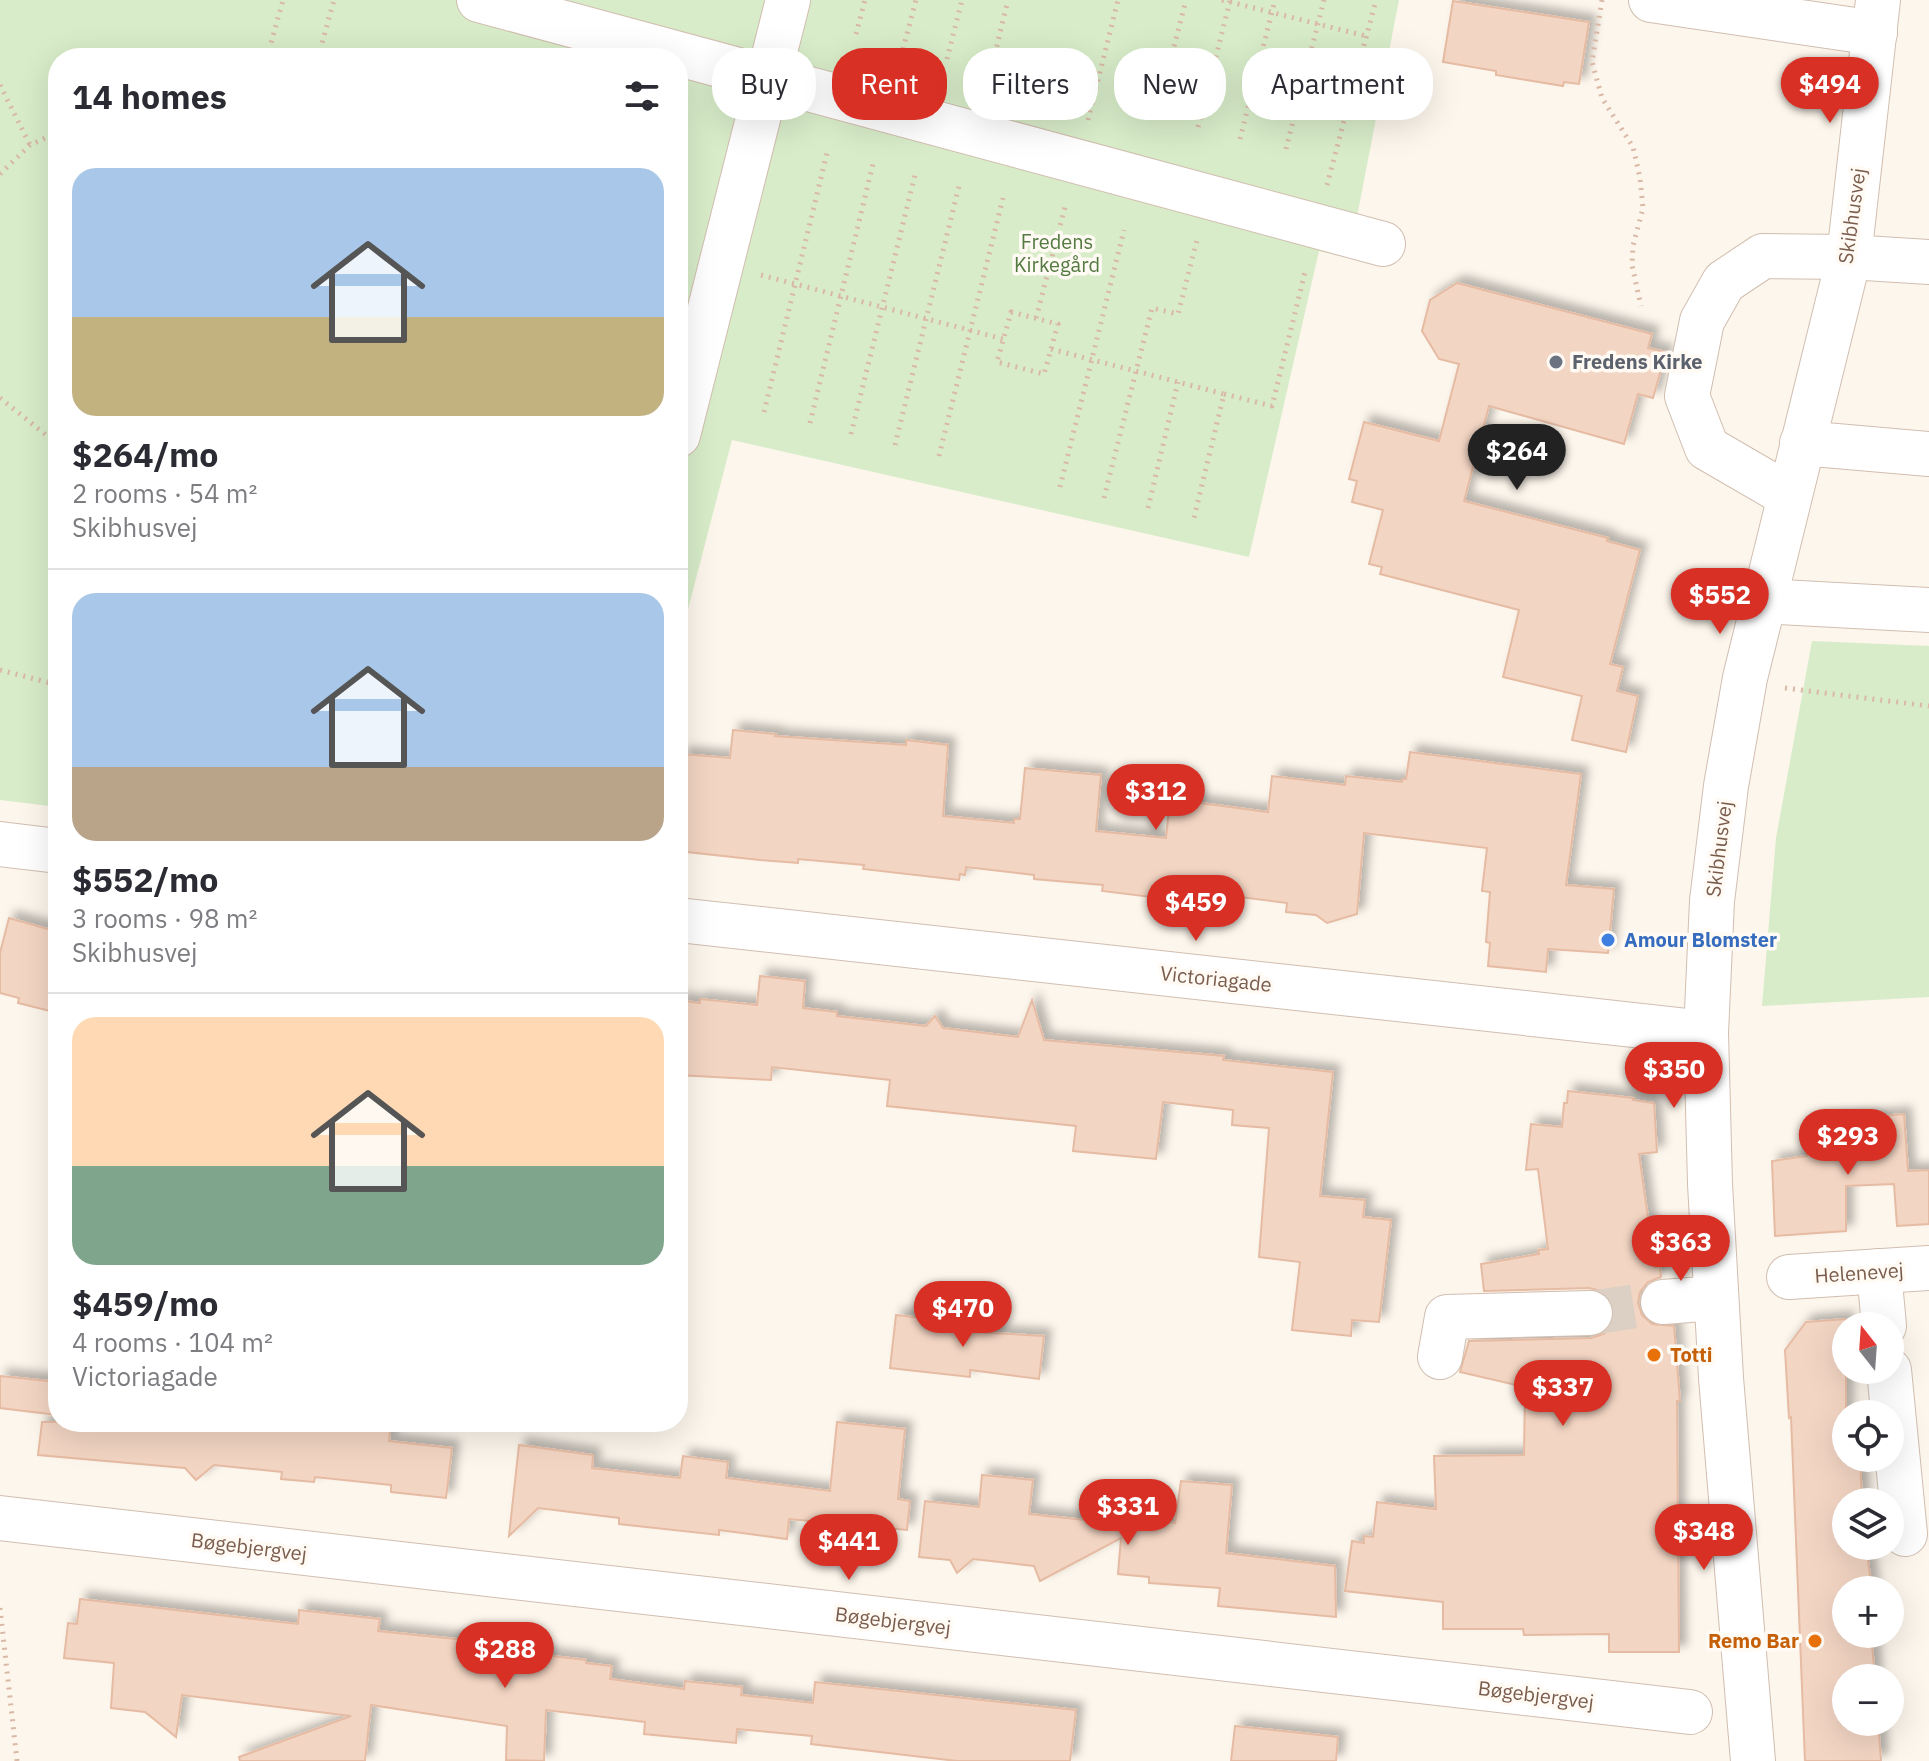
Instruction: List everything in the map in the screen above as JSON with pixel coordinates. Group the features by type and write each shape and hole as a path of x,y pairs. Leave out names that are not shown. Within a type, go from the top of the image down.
{"street":[{"path":"479,0 659,48"},
{"path":"776,48 788,0"},
{"path":"1651,0 1876,17"},
{"name":"Skibhusvej","path":"1753,1761 1716,1298 1710,1184 1706,1033 1712,901 1726,786 1762,601 1849,257 1876,17"},
{"path":"688,56 712,62"},
{"path":"816,90 1383,244"},
{"path":"688,395 757,120"},
{"path":"1788,495 1707,448 1687,396 1702,321 1724,282 1763,256 1929,262"},
{"path":"1802,443 1929,454"},
{"path":"1762,601 1929,610"},
{"path":"0,844 48,850"},
{"name":"Victoriagade","path":"688,921 1706,1033"},
{"name":"Helenevej","path":"1789,1277 1929,1268"},
{"path":"1879,1271 1883,1312"},
{"path":"1663,1302 1716,1298"},
{"path":"1440,1357 1447,1317 1590,1313"},
{"path":"1890,1384 1905,1534"},
{"name":"Bøgebjergvej","path":"0,1518 1690,1712"}],"path":[{"path":"270,48 283,0"},
{"path":"321,48 334,0"},
{"path":"856,34 865,0"},
{"path":"903,48 916,0"},
{"path":"947,59 962,0"},
{"path":"996,48 1008,0"},
{"path":"1174,48 1186,0"},
{"path":"1222,0 1366,36"},
{"path":"1240,139 1275,0"},
{"path":"1286,149 1324,0"},
{"path":"1051,349 1272,406 1376,0"},
{"path":"1602,0 1592,62 1602,98 1633,147 1640,178 1643,208 1633,246 1632,265 1641,306"},
{"path":"1198,127 1230,1"},
{"path":"0,85 30,145"},
{"path":"0,174 30,145 48,137"},
{"path":"764,412 827,153"},
{"path":"810,423 873,164"},
{"path":"851,434 915,175"},
{"path":"895,445 959,186"},
{"path":"1104,498 1152,308 1178,314 1208,196"},
{"path":"939,456 1003,198"},
{"path":"1060,487 1124,230"},
{"path":"721,265 1003,339"},
{"path":"1011,312 1058,324 1044,374 997,362 1003,339 1011,312"},
{"path":"1148,508 1178,382"},
{"path":"1193,522 1224,394"},
{"path":"0,398 48,436"},
{"path":"0,670 48,682"},
{"path":"1791,689 1929,706"},
{"path":"0,1608 17,1761"}],"green space":[{"name":"Fredens Kirkegård","path":"0,0 1399,0 1390,48 1242,48 1242,120 1376,120 1349,258 1319,251 1249,557 732,440 688,609 688,48 48,48 48,806 0,800"},
{"path":"1812,641 1929,646 1929,997 1762,1006 1776,838"}],"building":[{"path":"1453,1 1589,22 1579,84 1564,82 1563,86 1443,62"},
{"path":"1457,283 1652,334 1648,348 1666,352 1653,398 1638,394 1624,444 1489,406 1464,501 1608,538 1607,541 1640,550 1610,664 1623,667 1617,691 1638,696 1626,752 1572,740 1582,696 1503,677 1519,610 1380,574 1382,567 1369,564 1383,510 1352,502 1357,481 1349,479 1364,422 1439,441 1459,364 1439,359 1422,331 1430,300"},
{"path":"733,730 775,736 906,745 906,740 948,745 943,816 1014,823 1014,819 1020,819 1025,768 1101,775 1096,831 1166,838 1170,799 1268,812 1272,776 1345,785 1346,776 1402,782 1406,779 1410,752 1581,774 1566,885 1614,889 1608,953 1548,949 1546,972 1488,966 1490,943 1486,942 1490,892 1482,891 1487,848 1364,833 1357,914 1327,923 1316,915 1286,912 1287,903 1152,886 1151,897 1102,891 1103,885 1034,879 1034,875 966,867 965,875 960,874 959,880 863,869 864,865 798,859 798,863 688,852 688,754 730,758"},
{"path":"9,918 48,929 48,1010 18,1003 19,998 0,993 0,953"},
{"path":"760,976 805,981 803,1008 837,1012 837,1016 926,1026 935,1016 943,1028 1018,1037 1032,1000 1044,1040 1224,1056 1223,1060 1333,1072 1320,1196 1365,1200 1363,1217 1391,1220 1379,1322 1352,1320 1351,1336 1292,1330 1300,1262 1259,1257 1269,1128 1232,1125 1233,1110 1163,1102 1156,1159 1073,1151 1076,1126 887,1106 890,1080 772,1067 771,1080 688,1076 688,1001 700,1003 700,999 757,1005"},
{"path":"1568,1091 1654,1103 1657,1152 1639,1154 1655,1267 1660,1266 1661,1277 1648,1282 1640,1292 1638,1303 1642,1315 1652,1324 1674,1326 1680,1401 1677,1401 1679,1652 1609,1652 1609,1634 1524,1635 1523,1629 1443,1629 1443,1602 1345,1591 1352,1541 1364,1543 1364,1536 1373,1537 1377,1502 1436,1509 1434,1456 1524,1455 1525,1387 1460,1372 1469,1341 1591,1338 1604,1334 1612,1324 1615,1312 1612,1301 1601,1291 1589,1288 1484,1291 1481,1264 1539,1254 1538,1250 1548,1249 1538,1169 1526,1170 1531,1124 1562,1127"},
{"path":"1904,1114 1908,1171 1929,1170 1929,1224 1897,1226 1894,1184 1846,1186 1846,1231 1775,1236 1772,1161 1807,1156 1807,1148 1824,1147 1822,1121"},
{"path":"896,1315 976,1324 975,1332 1044,1336 1039,1379 970,1370 970,1377 890,1368"},
{"path":"1832,1320 1832,1384 1846,1384 1846,1400 1832,1400 1832,1472 1861,1472 1861,1488 1832,1488 1832,1560 1868,1560 1870,1576 1832,1576 1832,1648 1872,1648 1874,1664 1832,1664 1832,1736 1879,1736 1881,1761 1805,1761 1791,1417 1785,1350 1806,1322"},
{"path":"0,1376 48,1381 48,1414 0,1408"},
{"path":"42,1422 48,1422 48,1432 390,1432 389,1441 452,1448 446,1498 391,1492 391,1485 315,1477 314,1482 281,1479 282,1472 214,1465 196,1480 185,1468 38,1455"},
{"path":"837,1422 905,1429 898,1499 910,1501 907,1530 789,1519 787,1539 719,1530 719,1535 619,1524 619,1518 538,1508 509,1536 519,1445 593,1455 592,1468 680,1478 683,1456 728,1462 726,1478 830,1491"},
{"path":"982,1475 1033,1480 1029,1514 1123,1524 1124,1517 1175,1523 1181,1481 1232,1485 1226,1553 1335,1566 1336,1617 1218,1606 1220,1588 1149,1583 1149,1577 1118,1574 1121,1538 1040,1581 1034,1566 973,1559 957,1573 950,1560 919,1557 925,1501 979,1507"},
{"path":"80,1599 298,1624 299,1610 380,1619 378,1631 485,1642 484,1648 586,1660 586,1663 612,1666 610,1679 684,1689 685,1681 742,1687 741,1695 813,1703 815,1682 1076,1710 1070,1761 957,1761 811,1744 812,1736 737,1729 736,1743 644,1734 645,1722 546,1710 544,1761 506,1760 507,1726 371,1705 365,1761 240,1761 239,1757 351,1716 182,1695 176,1737 145,1712 111,1708 114,1663 64,1658 68,1623 77,1624"},
{"path":"1235,1726 1338,1737 1336,1761 1231,1761"}],"tunnel":[{"path":"1590,1313 1663,1302"}],"place":[{"name":"Fredens Kirke","path":"1556,362"},
{"name":"Amour Blomster","path":"1608,940"},
{"name":"Totti","path":"1654,1355"},
{"name":"Remo Bar","path":"1815,1641"}]}
